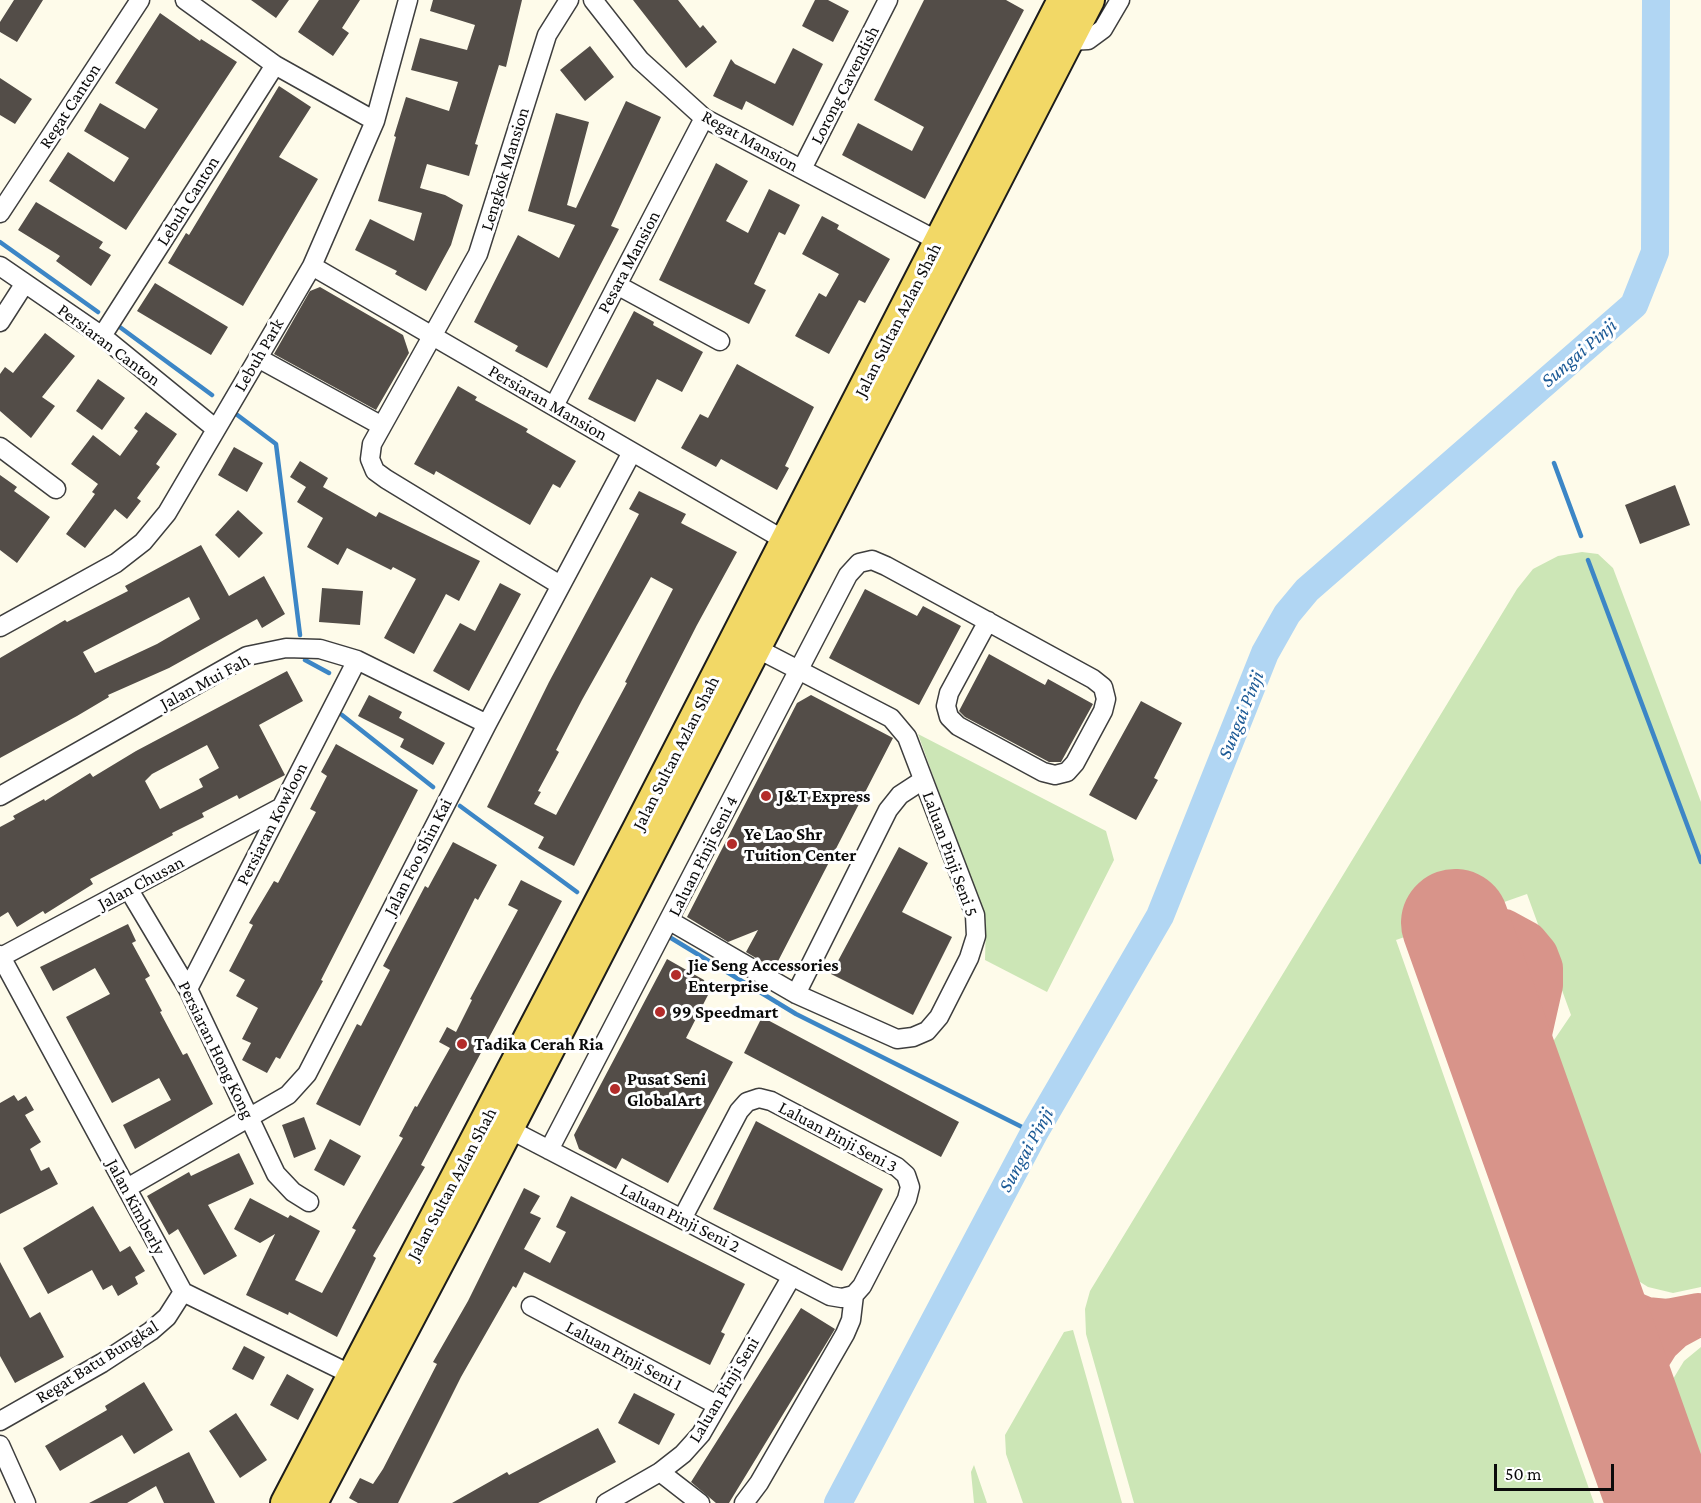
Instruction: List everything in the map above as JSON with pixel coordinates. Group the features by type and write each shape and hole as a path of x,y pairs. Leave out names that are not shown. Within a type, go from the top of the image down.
{"main road":[{"name":"Jalan Sultan Azlan Shah","path":"285,1503 637,829 1062,0"},
{"name":"Jalan Sultan Azlan Shah","path":"313,1503 509,1129 1090,0"},
{"path":"637,829 704,725 737,661 745,652 756,648"}],"street":[{"name":"Regat Canton","path":"0,213 140,0"},
{"path":"185,0 274,65 375,122"},
{"name":"Lebuh Park","path":"0,627 116,563 143,542 167,513 312,266 375,122 408,0"},
{"name":"Lengkok Mansion","path":"560,585 375,471 370,459 372,444 478,254 547,35 569,0"},
{"name":"Regat Mansion","path":"593,0 640,60 704,118 938,240"},
{"name":"Lorong Cavendish","path":"802,169 888,0"},
{"path":"1069,41 1088,40 1103,29 1120,0"},
{"name":"Lebuh Canton","path":"102,336 274,65"},
{"name":"Pesara Mansion","path":"554,406 704,118"},
{"name":"Persiaran Canton","path":"0,266 102,336 216,429"},
{"name":"Persiaran Mansion","path":"312,266 784,540"},
{"path":"0,322 25,283"},
{"path":"617,285 720,341"},
{"path":"258,358 382,426"},
{"path":"0,447 56,489"},
{"name":"Jalan Foo Shin Kai","path":"126,1188 288,1095 307,1074 487,724 632,452"},
{"name":"Laluan Pinji Seni 4","path":"549,1150 848,575 859,563 872,560 988,621"},
{"path":"988,621 1093,679 1102,687 1106,699 1103,711 1075,763 1067,772 1055,775 1043,772 958,726 949,717 946,705 949,693 988,621"},
{"name":"Jalan Mui Fah","path":"0,796 247,656 286,648 320,649 357,660 487,724"},
{"name":"Laluan Pinji Seni 5","path":"670,921 796,994 897,1039 913,1037 927,1031 939,1017 969,958 976,936 975,915 907,737 891,718 756,648"},
{"name":"Persiaran Kowloon","path":"188,989 357,660"},
{"path":"796,994 888,810 900,795 923,780"},
{"name":"Jalan Chusan","path":"0,956 129,890 280,808"},
{"name":"Persiaran Hong Kong","path":"129,890 188,989 276,1174 293,1192 309,1202"},
{"name":"Jalan Kimberly","path":"0,956 183,1292"},
{"name":"Laluan Pinji Seni 3","path":"682,1219 739,1111 747,1102 759,1098 771,1101 897,1167 906,1175 910,1187 907,1199 862,1286 854,1295"},
{"name":"Laluan Pinji Seni 2","path":"509,1129 830,1296 842,1299 854,1295"},
{"path":"183,1292 352,1375 359,1375 372,1365 412,1292 453,1237"},
{"name":"Laluan Pinji Seni","path":"606,1503 660,1473 683,1454 701,1434 792,1276"},
{"name":"Regat Batu Bungkal","path":"0,1421 102,1363 151,1331 167,1317 183,1292"},
{"path":"744,1503 759,1483 845,1334 851,1320 854,1295"},
{"name":"Laluan Pinji Seni 1","path":"531,1306 717,1405"},
{"path":"0,1444 26,1503"},
{"path":"660,1473 700,1503"}],"green space":[{"path":"1582,552 1598,554 1613,568 1701,802 1701,1287 1673,1293 1648,1287 1629,1275 1552,1043 1571,1015 1527,894 1396,940 1594,1503 1134,1503 1086,1334 1085,1309 1090,1291 1517,589 1533,569 1558,556"},
{"path":"918,734 1106,831 1114,860 1047,992 985,960 986,923"},
{"path":"1073,1330 1122,1503 1023,1503 1006,1454 1005,1435 1064,1332"},
{"path":"1701,1347 1701,1473 1670,1384 1684,1361"},
{"path":"974,1465 987,1503 974,1503 971,1472"}],"building":[{"path":"14,0 43,0 17,42 0,32 0,22"},
{"path":"251,0 289,0 276,18"},
{"path":"319,0 360,0 342,28 349,33 333,56 298,32"},
{"path":"433,0 522,0 506,67 499,65 475,144 478,145 469,176 427,164 420,188 445,195 463,205 451,245 426,291 395,274 397,271 355,250 370,219 414,241 422,213 378,201 396,137 394,136 406,97 449,111 458,82 411,70 420,38 467,50 475,25 430,11"},
{"path":"633,0 678,0 700,28 703,25 717,42 686,68"},
{"path":"815,0 828,0 849,11 833,42 802,26"},
{"path":"924,0 1006,0 1024,10 925,199 842,155 858,123 912,151 924,127 874,100"},
{"path":"160,13 200,41 201,39 237,62 126,230 49,181 68,152 114,182 129,158 84,131 100,103 145,129 158,109 115,83"},
{"path":"590,46 614,77 585,101 560,70"},
{"path":"793,48 823,64 793,126 746,101 742,110 713,96 731,59 735,64 775,84"},
{"path":"0,78 32,99 15,124 0,115"},
{"path":"279,86 311,107 279,157 318,179 243,306 168,263 186,233 189,235"},
{"path":"626,101 661,117 611,226 619,229 547,368 515,351 518,346 474,322 518,235 559,258 575,225 528,211 556,113 589,122 567,205 576,208"},
{"path":"716,163 748,181 726,221 748,233 769,189 800,205 785,235 779,232 754,284 766,290 749,324 659,280"},
{"path":"36,202 103,242 99,248 111,255 91,286 56,261 60,256 18,230"},
{"path":"822,216 839,225 837,229 890,259 865,303 859,300 829,354 795,336 819,293 826,297 839,274 802,254"},
{"path":"155,283 228,327 211,355 137,311"},
{"path":"320,287 403,335 409,353 376,410 274,354 310,291"},
{"path":"634,311 654,322 653,325 703,352 682,392 657,379 635,422 588,399"},
{"path":"45,333 75,356 42,397 55,406 31,438 0,411 0,374 5,367 13,373"},
{"path":"737,364 814,407 785,466 789,468 777,490 721,459 716,467 681,448 700,414 708,418"},
{"path":"98,379 125,398 102,430 76,411"},
{"path":"458,386 477,397 475,400 528,429 526,432 576,461 560,488 553,484 530,525 436,471 434,475 414,464"},
{"path":"146,412 177,434 156,464 160,467 137,498 141,501 127,519 115,509 85,548 66,534 95,494 92,492 98,484 71,464 93,435 120,456 138,431 134,428"},
{"path":"234,447 263,463 247,492 218,475"},
{"path":"300,461 328,478 323,487 376,517 379,512 480,561 459,601 446,594 414,654 384,638 416,579 393,567 391,570 347,548 338,565 307,547 323,518 297,502 306,487 290,477"},
{"path":"0,475 17,487 14,491 50,517 17,563 0,550"},
{"path":"1675,485 1690,525 1640,544 1625,505"},
{"path":"639,491 686,514 681,523 737,552 697,625 574,866 538,848 544,837 487,807 549,682 639,514 629,509","holes":["651,577 673,589 625,682 627,683 556,815 534,804 541,792 538,791 559,752 556,750"]},
{"path":"238,510 263,533 239,558 215,535"},
{"path":"201,545 229,596 264,576 285,614 262,628 257,619 169,668 108,695 109,697 77,716 0,758 0,658 65,620 67,622 128,591 125,586","holes":["189,597 200,619 157,644 95,673 83,652"]},
{"path":"500,583 521,594 469,691 433,671 460,623 475,631"},
{"path":"322,588 363,591 360,625 319,622"},
{"path":"865,589 917,616 923,606 961,626 919,705 829,658"},
{"path":"989,654 1045,685 1048,679 1093,704 1061,762 1049,762 965,717 959,711"},
{"path":"287,671 303,701 259,725 285,775 239,799 237,795 202,813 204,817 90,879 93,884 45,914 43,911 17,927 8,912 0,917 0,827 15,819 13,816 44,799 45,801 90,773 93,777 136,751","holes":["207,745 219,768 199,779 203,787 160,809 145,781 152,774"]},
{"path":"369,695 402,712 399,718 445,743 433,765 400,747 404,739 358,716"},
{"path":"811,695 893,738 774,969 746,952 758,930 728,942 687,917 797,703"},
{"path":"1141,701 1182,723 1154,778 1158,780 1136,820 1089,795"},
{"path":"336,744 418,790 321,980 323,981 280,1059 276,1057 267,1073 242,1060 251,1043 242,1039 258,1008 236,996 245,980 229,971 253,925 249,923 274,881 278,883 316,812 310,809 327,776 321,772"},
{"path":"453,842 497,865 478,900 475,898 360,1126 316,1104 357,1024 361,1026 390,970 383,966 425,886 428,888"},
{"path":"899,847 928,863 902,912 952,937 913,1015 831,974"},
{"path":"521,880 562,901 421,1165 425,1167 373,1256 376,1258 337,1337 289,1312 288,1315 246,1295 275,1234 260,1243 234,1229 250,1198 288,1218 290,1215 320,1231 295,1280 322,1293 356,1230 352,1228 403,1138 399,1136 450,1048 439,1042 447,1027 456,1032 472,1000 470,999 518,910 508,905"},
{"path":"128,924 136,941 132,943 150,976 145,979 162,1011 160,1012 183,1055 187,1053 213,1104 135,1149 123,1125 171,1100 159,1078 112,1103 66,1017 110,994 95,968 53,991 40,967"},
{"path":"667,959 704,980 708,995 686,1038 733,1062 668,1183 622,1158 616,1169 579,1149 574,1135"},
{"path":"762,1017 959,1122 941,1157 744,1053"},
{"path":"14,1095 18,1101 26,1096 34,1110 25,1115 41,1142 30,1149 41,1171 49,1167 58,1184 0,1214 0,1103"},
{"path":"304,1117 316,1149 294,1158 282,1125"},
{"path":"756,1121 883,1189 842,1271 713,1209"},
{"path":"330,1139 361,1156 344,1186 314,1170"},
{"path":"239,1153 254,1184 208,1205 237,1256 204,1275 178,1229 169,1235 147,1196 189,1172 191,1176"},
{"path":"524,1188 540,1196 530,1213 541,1218 524,1249 550,1263 566,1232 556,1227 571,1196 745,1284 721,1332 725,1334 710,1365 524,1272 516,1288 513,1286 461,1377 398,1503 358,1503 349,1498 360,1478 373,1484 383,1469 437,1364 433,1362 468,1301"},
{"path":"93,1206 120,1252 130,1246 145,1271 135,1277 138,1284 118,1296 112,1285 103,1290 92,1270 48,1294 23,1248"},
{"path":"0,1262 30,1318 40,1312 64,1357 15,1383 0,1356"},
{"path":"801,1308 835,1329 729,1503 716,1503 691,1482"},
{"path":"244,1346 265,1357 253,1380 232,1369"},
{"path":"287,1374 314,1389 298,1420 270,1405"},
{"path":"144,1382 173,1430 134,1454 122,1435 60,1471 45,1446 107,1410 105,1406"},
{"path":"634,1393 675,1414 659,1445 618,1423"},
{"path":"236,1413 267,1460 240,1478 209,1431"},
{"path":"598,1428 616,1462 538,1503 452,1503 507,1472 509,1475"},
{"path":"189,1452 215,1503 164,1503 156,1486 127,1503 89,1503"}],"waterway":[{"name":"Sungai Pinji","path":"838,1503 1034,1133 1160,916 1265,653 1287,614 1307,590 1634,305 1655,252 1656,0"},
{"path":"0,242 98,312"},
{"path":"117,325 212,395"},
{"path":"236,414 276,444 300,635"},
{"path":"1554,463 1581,536"},
{"path":"1588,560 1701,862"},
{"path":"305,660 329,673"},
{"path":"342,715 433,787"},
{"path":"460,806 577,892"},
{"path":"671,938 796,1014 1034,1133"}],"taxiway":[{"path":"1489,930 1504,931 1526,943 1536,955 1541,968 1541,985 1527,1047 1528,1132 1485,1048 1451,997 1446,983 1446,970 1458,944 1489,930"},
{"path":"1575,1259 1589,1281 1605,1298 1627,1311 1646,1319 1667,1321 1698,1315"},
{"path":"1641,1448 1633,1402 1646,1361 1658,1342 1673,1328 1695,1316"}],"runway":[{"path":"1455,923 1661,1503"}],"place":[{"name":"J&T Express","path":"766,796"},
{"name":"Ye Lao Shr Tuition Center","path":"732,844"},
{"name":"Jie Seng Accessories Enterprise","path":"676,975"},
{"name":"99 Speedmart","path":"660,1012"},
{"name":"Tadika Cerah Ria","path":"462,1044"},
{"name":"Pusat Seni GlobalArt","path":"615,1089"}]}
